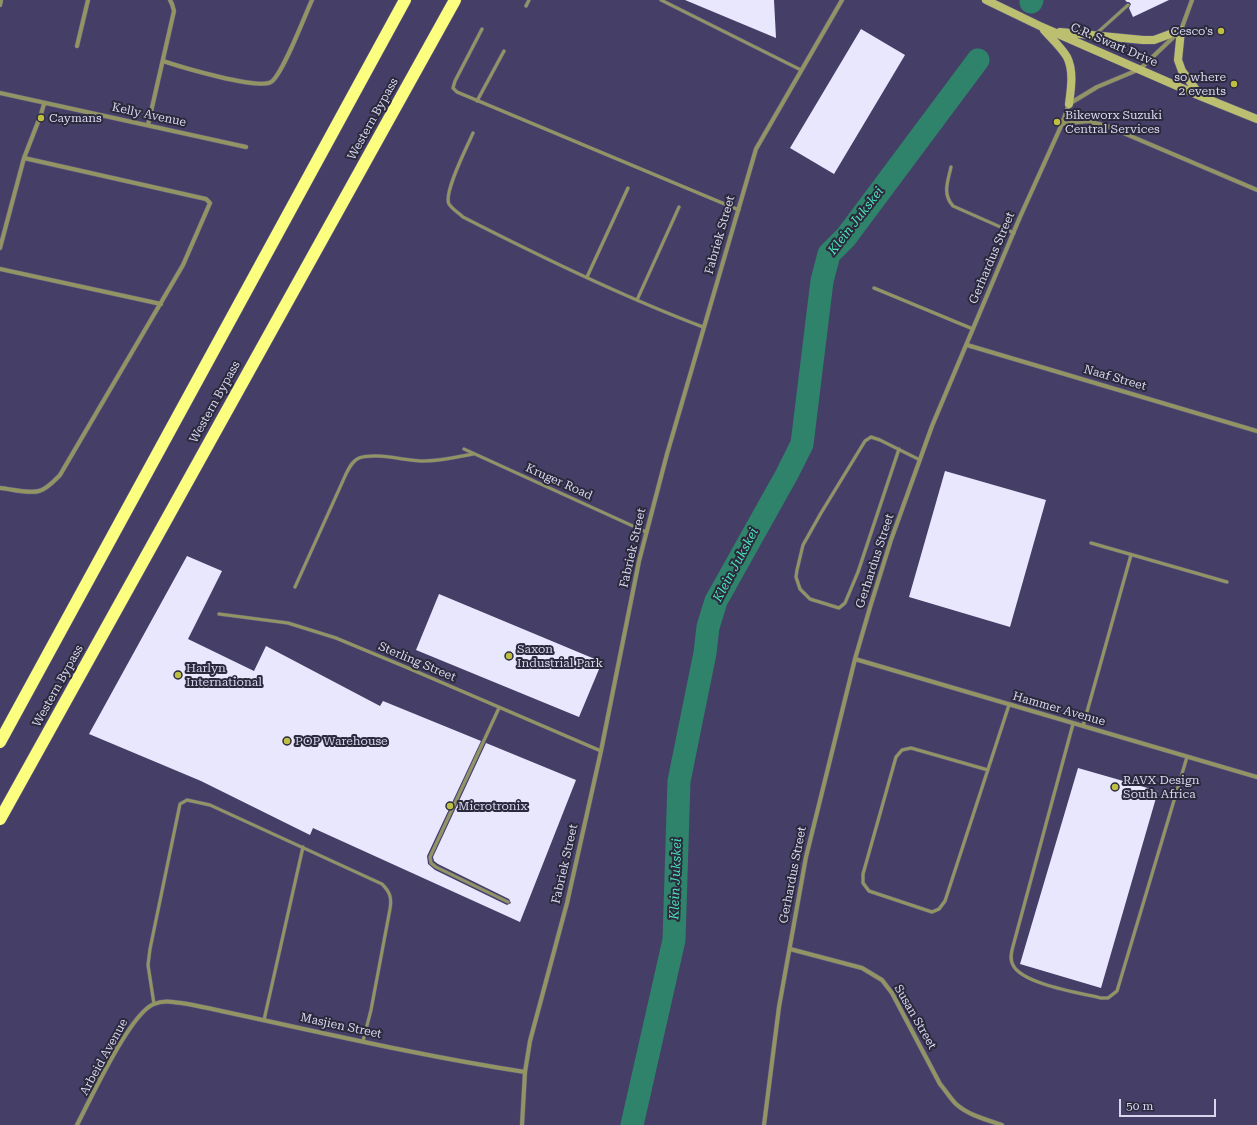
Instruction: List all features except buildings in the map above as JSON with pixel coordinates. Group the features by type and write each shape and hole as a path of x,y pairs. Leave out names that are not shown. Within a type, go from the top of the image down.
{"highway":[{"name":"Western Bypass","path":"0,742 405,0"},
{"name":"Western Bypass","path":"0,819 455,0"}],"street":[{"path":"0,5 1,0"},
{"path":"77,46 88,0"},
{"path":"148,125 174,11 170,0"},
{"path":"163,61 241,82 258,85 271,83 280,72 312,0"},
{"name":"Fabriek Street","path":"522,1125 525,1072 534,1027 567,902 601,751 646,532 703,327 756,149 842,0"},
{"name":"C.R. Swart Drive","path":"986,0 1051,31 1200,96 1257,119"},
{"path":"1192,0 1181,30 1178,60 1182,71 1200,96"},
{"path":"1042,27 1067,57 1072,84 1069,104"},
{"path":"1069,104 1097,87 1140,69 1181,30"},
{"path":"1051,31 1094,36 1154,40 1181,30"},
{"name":"Kelly Avenue","path":"0,93 44,104 246,147"},
{"path":"41,114 44,104"},
{"name":"Gerhardus Street","path":"764,1125 779,1006 806,857 855,659 891,540 940,404 967,345 1062,124 1069,104"},
{"path":"1062,124 1087,121 1107,126 1257,190"},
{"path":"0,248 24,158 38,122"},
{"path":"0,488 39,491 48,487 60,475 183,265 210,206 210,203 206,199 24,158"},
{"path":"0,269 161,304"},
{"name":"Naaf Street","path":"967,345 1257,431"},
{"name":"Hammer Avenue","path":"855,659 1257,777"},
{"name":"Susan Street","path":"790,949 862,968 882,980 892,992 940,1084 957,1104 970,1113 985,1120 1002,1125"},
{"name":"Masjien Street","path":"154,1004 166,1002 193,1005 477,1065 525,1072"},
{"name":"Arbeid Avenue","path":"77,1125 120,1044 142,1012 154,1004"}],"lane":[{"path":"526,6 529,0"},
{"path":"661,0 801,70"},
{"path":"1094,36 1128,5"},
{"path":"482,29 455,81 453,88 457,92 739,210"},
{"path":"478,101 504,51"},
{"path":"473,133 450,185 448,196 448,203 463,216 496,234 587,277 666,313 703,327"},
{"path":"951,167 945,190 950,202 954,206 1014,233"},
{"path":"587,277 628,188"},
{"path":"637,300 679,207"},
{"path":"874,288 973,329"},
{"path":"899,449 858,572 845,603 839,608 810,599 800,589 796,577 796,570 803,545 859,448 867,438 871,437 880,440 899,449 920,460"},
{"name":"Kruger Road","path":"464,449 646,532"},
{"path":"295,587 346,474 354,461 371,456 426,461 442,460 473,454"},
{"path":"1091,543 1227,582"},
{"path":"1083,726 1131,554"},
{"name":"Sterling Street","path":"219,614 288,623 329,636 376,654 601,751"},
{"path":"988,770 911,748 902,750 896,757 863,874 863,883 869,891 932,912 939,909 945,901 988,770 1009,705"},
{"path":"499,708 430,857 431,863 436,867 508,902"},
{"path":"1073,724 1012,950 1011,960 1013,966 1024,976 1043,984 1100,998 1108,998 1117,991 1187,757"},
{"path":"154,1004 148,965 150,948 180,804 187,800 210,805 382,884 389,891 391,899 390,909 371,1010 363,1041"},
{"path":"264,1020 303,847"}],"waterway":[{"name":"Klein Jukskei","path":"632,1125 674,940 679,781 705,653 708,627 716,601 787,474 802,444 822,281 829,254 846,237 978,60"}],"place":[{"name":"Cesco's","path":"1221,31"},
{"name":"so where 2 events","path":"1234,84"},
{"name":"Caymans","path":"41,118"},
{"name":"Bikeworx Suzuki Central Services","path":"1057,122"},
{"name":"Saxon Industrial Park","path":"509,656"},
{"name":"Harlyn International","path":"178,675"},
{"name":"POP Warehouse","path":"287,741"},
{"name":"RAVX Design South Africa","path":"1115,787"},
{"name":"Microtronix","path":"450,806"}]}
